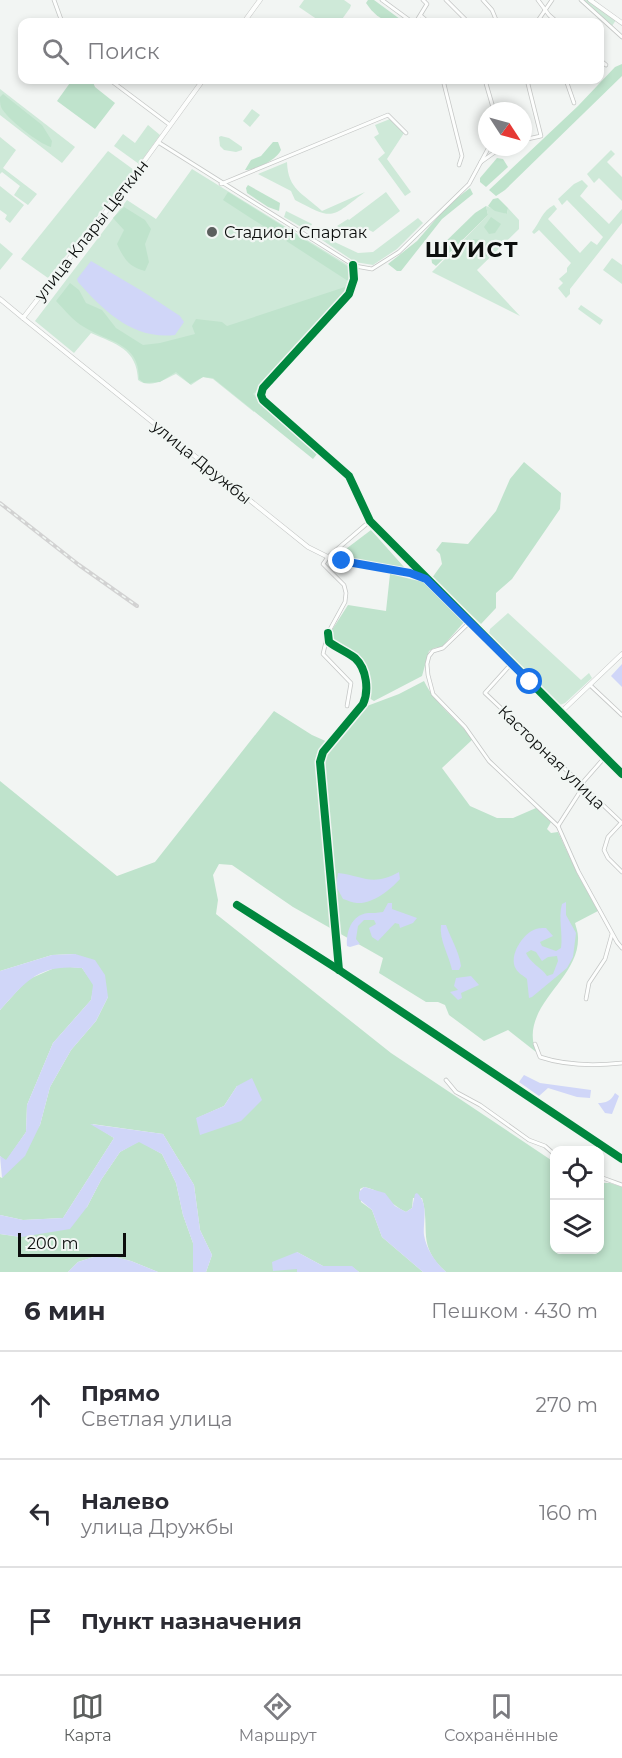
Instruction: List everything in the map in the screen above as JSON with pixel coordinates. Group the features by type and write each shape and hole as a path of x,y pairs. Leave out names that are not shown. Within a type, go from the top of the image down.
{"street":[{"path":"54,0 61,18"},
{"path":"247,18 260,0"},
{"path":"382,0 408,18"},
{"path":"419,18 427,4 423,0"},
{"path":"446,0 464,18"},
{"path":"483,0 495,18"},
{"path":"538,0 553,18"},
{"path":"539,18 552,0"},
{"path":"581,0 600,18"},
{"path":"590,0 622,23"},
{"path":"604,21 622,38"},
{"path":"115,84 170,125"},
{"name":"улица Клары Цеткин","path":"24,318 200,84"},
{"path":"444,84 462,156 459,165"},
{"path":"486,84 491,102"},
{"path":"528,84 541,136 532,138"},
{"path":"567,84 574,103"},
{"path":"221,184 388,115 406,133"},
{"name":"улица Клары Цеткин","path":"158,142 221,184 353,265"},
{"path":"484,156 469,184 399,252 372,268 353,265 354,279 349,294 263,388 261,395 263,400 348,476 370,521 622,774"},
{"path":"480,163 490,156"},
{"name":"улица Дружбы","path":"0,299 308,547 328,557 410,573 426,579"},
{"path":"347,706 351,682 323,654 328,633 345,602 346,593 344,585 323,564 370,521"},
{"path":"471,621 443,648 433,651 427,664 433,694 465,727 489,761 558,825 578,871 622,948"},
{"path":"328,633 329,642 360,664 365,675 366,687 363,705 323,752 320,762 339,970"},
{"path":"560,713 591,686 622,654"},
{"name":"Касторная улица","path":"512,663 485,693 622,823"},
{"path":"591,686 622,715"},
{"path":"558,825 583,787 584,781 605,757"},
{"path":"622,823 608,837 605,845 605,854 622,872"},
{"path":"237,905 339,970 622,1160"},
{"path":"586,999 589,983 605,959 612,934"},
{"path":"535,1044 540,1057 558,1063 599,1066 622,1063"},
{"path":"446,1080 456,1092 480,1105 529,1140 550,1150"},
{"path":"604,1178 622,1185"}],"green space":[{"path":"304,0 344,0 351,5 343,18 315,18 299,7"},
{"path":"368,0 374,0 399,18 382,18 366,3"},
{"path":"584,0 588,0 616,20 612,26"},
{"path":"622,64 622,76 505,190 496,196 489,190 525,156 532,156 532,149 599,84 604,84 604,79 615,67"},
{"path":"69,84 94,84 115,103 95,129 57,101"},
{"path":"0,89 75,147 62,163 0,115"},
{"path":"3,94 42,125 52,141 51,147 31,136 4,112 0,97"},
{"path":"252,109 260,115 250,127 243,121"},
{"path":"390,119 404,133 387,159 411,192 405,196 378,159 385,153 374,137 379,134 375,125"},
{"path":"148,125 160,135 139,164 114,146 123,134 135,143"},
{"path":"0,137 16,150 3,168 37,194 28,205 14,195 20,186 2,172 0,174"},
{"path":"219,137 229,138 242,147 242,150 236,152 224,150 220,146"},
{"path":"273,142 278,142 281,150 279,154 265,164 245,170 251,160 261,156"},
{"path":"611,150 615,154 607,162 622,177 622,201 599,178 594,183 587,174"},
{"path":"108,151 134,170 48,278 21,259"},
{"path":"497,158 503,159 508,167 486,187 480,182 480,178"},
{"path":"287,162 290,179 294,185 322,211 365,192 338,211 325,214 295,200 291,191 258,174"},
{"path":"192,169 351,267 351,285 345,297 255,394 262,401 254,412 213,379 203,377 191,385 176,374 157,383 143,383 138,380 134,361 124,349 91,333 74,353 35,321 127,200 156,219"},
{"path":"582,180 588,186 580,196 609,224 622,209 622,223 570,289 570,294 566,298 558,288 563,283 559,279 567,272 571,263 539,230 534,234 532,232 544,214 554,205 557,209 548,219 580,253 591,241 597,245 603,237 567,200 562,205 558,199 574,184"},
{"path":"248,185 280,203 279,211 268,207 247,193"},
{"path":"0,186 24,205 10,223 5,219 7,215 0,210"},
{"path":"470,188 473,194 442,219 401,271 397,271 388,264 417,241 448,205"},
{"path":"228,192 350,268 348,281 223,200"},
{"path":"386,192 400,211 373,232 367,229 361,239 337,226 349,220"},
{"path":"498,198 508,208 507,214 495,211 488,206 493,199"},
{"path":"486,206 507,214 508,208 519,220 519,229 477,270 520,316 432,272 488,215"},
{"path":"486,206 488,215 436,266 432,263 431,256 475,213"},
{"path":"124,207 145,220 151,229 145,244 149,262 145,271 128,262 117,244 124,230 113,218"},
{"path":"286,211 312,224 308,231 284,217"},
{"path":"491,217 501,224 495,233 489,234 484,227"},
{"path":"418,218 423,223 397,249 373,265 355,262 322,240 324,237 358,253 373,252"},
{"path":"469,239 483,240 489,248 487,256 480,257 473,254"},
{"path":"0,243 13,254 0,270"},
{"path":"612,258 622,265 622,284 603,270"},
{"path":"70,283 79,290 86,303 102,310 116,328 143,345 195,334 192,326 196,319 222,322 227,326 348,286 344,297 253,394 317,454 313,459 213,378 203,377 190,384 176,372 160,382 144,383 139,379 138,367 128,351 80,324 56,301"},
{"path":"581,305 603,320 600,325 578,309"},
{"path":"524,462 561,493 560,509 512,579 496,593 496,608 481,624 432,578 442,564 440,554 436,550 442,542 468,544 496,511 510,479"},
{"path":"371,530 404,567 338,555"},
{"path":"390,574 423,582 465,621 442,647 429,651 422,676 374,701 369,698 368,670 359,656 332,641 330,636 348,605 386,611"},
{"path":"508,613 581,680 589,673 592,678 565,703 560,705 555,703 489,634 490,629"},
{"path":"424,681 440,704 473,739 442,768 470,806 497,818 513,818 536,808 551,822 547,829 551,833 558,832 598,911 575,923 578,937 576,952 570,967 535,1021 533,1036 536,1052 508,1030 484,1041 449,1015 445,1005 438,1002 426,1002 379,973 383,958 293,907 232,865 219,864 213,875 218,900 216,914 391,1053 550,1159 550,1254 604,1254 604,1183 622,1187 622,1272 446,1272 431,1254 428,1245 422,1198 413,1198 412,1208 406,1212 376,1191 364,1187 360,1189 361,1202 372,1210 382,1237 423,1272 359,1272 351,1266 323,1266 297,1252 297,1272 206,1272 212,1255 200,1230 194,1185 163,1134 92,1124 114,1138 63,1218 23,1220 0,1215 0,1177 2,1178 40,1125 50,1087 71,1050 96,1021 108,997 75,954 52,955 0,971 0,781 117,876 155,862 274,711 312,735 330,743 367,706 399,694","holes":["237,1086 241,1121 197,1118 224,1106"]},
{"path":"59,966 82,968 94,985 91,1000 53,1043 27,1105 26,1132 6,1161 0,1156 0,1010 27,980"},
{"path":"139,1141 162,1154 176,1183 183,1215 193,1243 193,1272 158,1272 131,1261 103,1254 78,1262 68,1272 0,1272 0,1234 21,1237 87,1207 101,1180 120,1152"}],"water":[{"path":"91,261 180,316 184,322 175,335 146,333 109,313 78,282 77,279"},
{"path":"622,664 622,687 611,676"},
{"path":"399,872 400,879 391,888 381,896 363,903 343,899 336,886 338,873 375,880"},
{"path":"566,902 566,915 576,933 573,957 567,968 529,998 527,979 514,964 515,952 526,935 541,928 546,928 553,936 540,942 542,946 556,951 561,948 562,904","holes":["531,950 536,952 542,961 548,957 557,956 558,961 553,974 547,976 526,953"]},
{"path":"388,903 392,903 392,909 417,918 413,923 400,928 399,924 395,923 378,941 372,937 369,928 376,924 374,920 364,920 358,926 356,939 360,944 347,946 347,935 357,917 362,914 383,912"},
{"path":"441,925 446,925 457,950 461,966 459,970 452,970 443,942"},
{"path":"75,954 95,960 105,975 108,997 96,1021 71,1050 50,1087 40,1125 25,1156 2,1178 0,1156 6,1160 26,1132 27,1105 53,1043 91,1000 93,985 82,968 55,969 26,982 0,1010 0,971 52,955"},
{"path":"471,976 479,985 461,993 462,998 458,1000 450,992 458,990 454,986 456,978"},
{"path":"524,1075 540,1083 591,1090 590,1098 577,1097 548,1088 539,1096 519,1082"},
{"path":"252,1078 262,1100 241,1121 200,1135 196,1118 224,1106 237,1086"},
{"path":"615,1093 619,1096 612,1114 605,1113 598,1103 608,1101"},
{"path":"90,1124 163,1134 194,1185 200,1230 212,1255 206,1272 193,1272 193,1243 183,1215 176,1183 162,1154 139,1142 120,1152 101,1180 87,1207 70,1229 21,1237 0,1234 0,1215 23,1220 63,1218 114,1138"},
{"path":"364,1187 385,1193 395,1206 406,1212 412,1208 415,1194 421,1197 427,1245 435,1260 446,1272 423,1272 382,1237 372,1210 359,1199 359,1192"},
{"path":"297,1252 323,1266 352,1266 359,1272 297,1272 297,1269 273,1271 272,1262"},
{"path":"103,1254 131,1261 158,1272 68,1272 78,1262"}],"railway":[{"path":"0,503 79,565 137,606"}],"cycle path":[{"path":"353,265 354,279 349,294 263,388 261,395 263,400 349,476 370,521 622,774"},
{"path":"328,633 329,642 355,658 359,663 366,687 363,704 323,752 320,762 339,970"},
{"path":"237,905 339,970 622,1159"}],"place":[{"name":"Стадион Спартак","path":"212,232"}],"district":[{"name":"ШУИСТ","path":"472,249"}],"route":[{"path":"342,561 410,573 426,579 471,621 530,682"}]}
